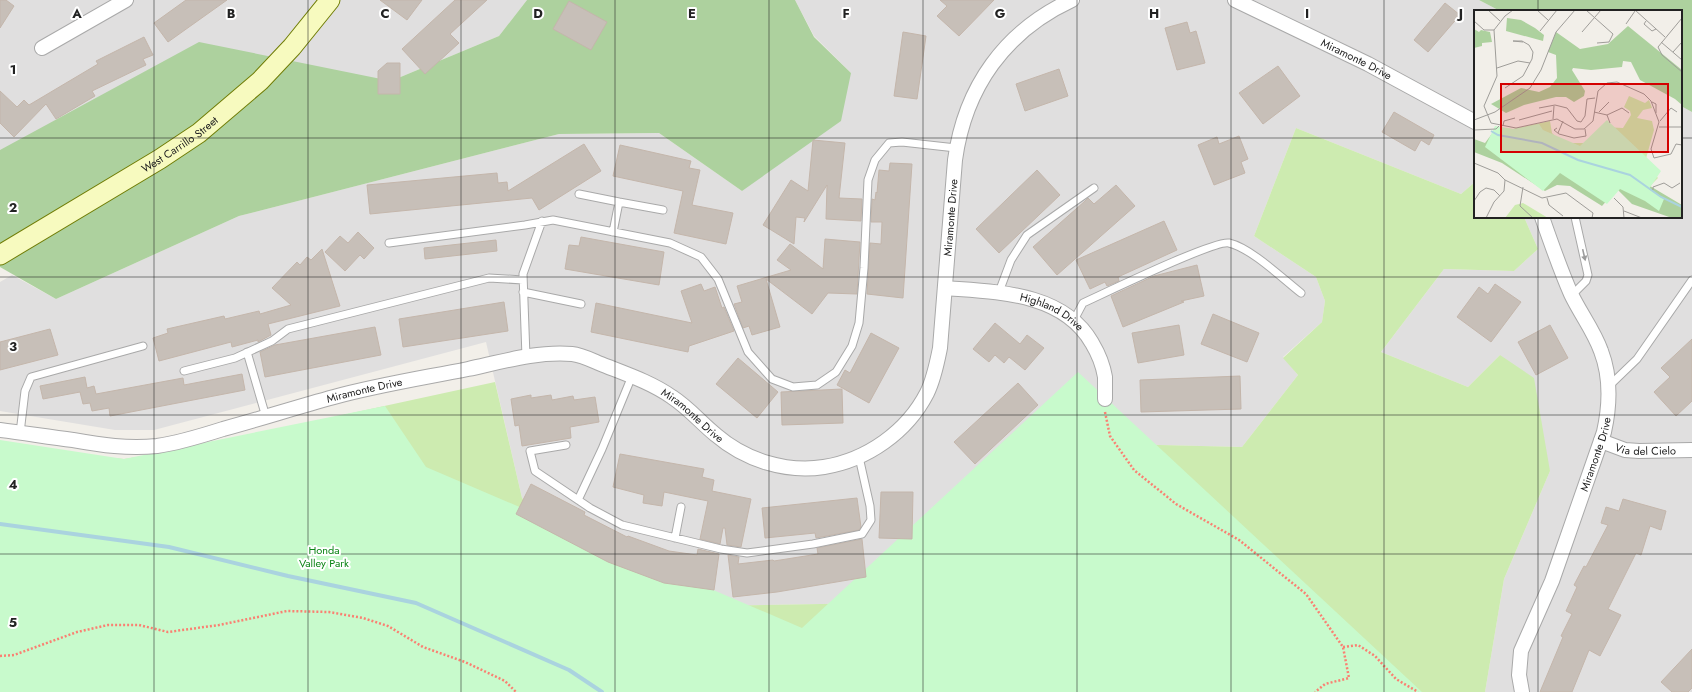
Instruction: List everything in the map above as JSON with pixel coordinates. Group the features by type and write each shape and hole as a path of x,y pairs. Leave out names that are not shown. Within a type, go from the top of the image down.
{"main road":[{"name":"West Carrillo Street","path":"0,255 199,133 260,80 292,47 330,0"}],"street":[{"path":"42,48 126,0"},
{"name":"Miramonte Drive","path":"0,430 109,446 157,446 184,440 337,396 534,355 574,354 645,381 671,396 689,409 716,436 748,456 784,467 816,468 841,463 859,457 876,448 891,437 917,409 927,393 934,375 940,348 956,148 965,113 988,70 1005,48 1042,16 1072,0"},
{"name":"Miramonte Drive","path":"1235,0 1368,64 1474,121"},
{"name":"Miramonte Drive","path":"1522,692 1518,675 1521,650 1552,580 1601,441 1608,414 1609,386 1601,350 1572,295 1542,218"},
{"name":"Highland Drive","path":"945,288 999,292 1019,296 1044,304 1074,320 1088,335 1097,352 1104,376 1105,398"},
{"name":"Via del Cielo","path":"1601,441 1625,450 1639,452 1692,450"}],"lane":[{"path":"389,243 525,226 542,221 553,220 670,243 701,257 718,279 748,352 772,379 793,387 817,385 836,372 852,346 859,323 864,268 868,180 874,160 888,143 902,142 956,148"},
{"path":"999,292 1011,260 1026,235 1094,188"},
{"path":"579,194 663,210"},
{"path":"613,232 618,202"},
{"path":"1572,295 1586,282 1588,275 1575,218"},
{"path":"526,357 523,274 542,221"},
{"path":"1074,320 1083,303 1200,250 1228,243 1247,251 1301,293"},
{"path":"184,371 235,358 272,341 288,329 489,278 523,280"},
{"path":"1609,386 1637,359 1692,280"},
{"path":"523,292 581,304"},
{"path":"20,432 25,391 31,377 143,346"},
{"path":"247,352 266,417"},
{"path":"578,500 602,449 632,376"},
{"path":"566,445 530,451 535,471 578,500 622,525 721,549 747,553 813,544 862,534 871,520 870,506 859,457"},
{"path":"675,538 681,506"}],"path":[{"path":"1105,398 1110,436 1134,470 1176,504 1239,540 1306,594 1344,647 1349,678 1325,684 1315,692"},
{"path":"0,656 14,655 77,632 108,626 138,625 168,632 219,626 287,611 329,612 363,618 388,626 423,647 465,662 505,681 516,692"},
{"path":"1344,647 1358,645 1375,656 1396,679 1418,692"}],"shaded area":[{"path":"0,0 527,0 499,36 391,81 0,150"},
{"path":"795,0 1479,0 1498,10 1474,10 1474,183 1461,194 1296,128 1254,236 1316,277 1325,301 1322,322 1283,357 1298,375 1242,447 1038,442 880,603 713,606 582,559 522,498 486,342 154,430 115,430 0,411 0,282 12,275 56,299 239,216 559,134 659,133 742,191 851,73 814,36"},
{"path":"1682,107 1692,112 1692,692 1485,692 1504,579 1550,471 1500,355 1468,387 1381,352 1444,269 1514,271 1538,249 1524,218 1682,218"}],"green space":[{"path":"527,0 795,0 814,37 851,73 841,121 742,191 659,133 559,134 239,216 56,299 0,267 0,150 199,42 391,81 499,36"},
{"path":"1479,0 1692,0 1692,112 1682,107 1682,10 1498,10"},
{"name":"Honda Valley Park","path":"1296,128 1461,194 1474,183 1474,218 1524,218 1538,249 1514,271 1444,269 1381,352 1468,387 1500,355 1534,378 1550,471 1504,579 1485,692 572,692 0,448 124,459 176,451 495,382 522,498 582,559 713,606 880,603 1038,442 1242,447 1298,375 1283,358 1322,322 1325,301 1316,277 1254,236"},
{"name":"Honda Valley Park","path":"1078,372 1422,692 0,692 0,440 124,459 385,406 426,467 802,628"}],"building":[{"path":"0,0 6,0 14,6 0,28"},
{"path":"186,0 227,0 168,42 154,23"},
{"path":"380,0 422,0 407,20"},
{"path":"455,0 487,0 450,34 459,43 425,74 402,49"},
{"path":"940,0 994,0 959,36 937,16 947,6"},
{"path":"569,1 607,22 591,50 553,29"},
{"path":"1445,3 1460,15 1428,52 1414,40"},
{"path":"1187,22 1190,33 1196,31 1205,63 1177,70 1165,28"},
{"path":"903,32 926,36 917,99 894,96"},
{"path":"144,37 153,55 143,59 146,65 92,91 95,96 56,119 46,104 14,137 0,123 0,91 17,107 24,100 29,105 98,64 96,61"},
{"path":"387,63 400,63 400,94 378,94 378,71"},
{"path":"1278,66 1300,96 1263,124 1239,93"},
{"path":"1059,69 1068,96 1025,111 1016,84"},
{"path":"1394,112 1434,135 1429,145 1421,140 1415,151 1382,132"},
{"path":"1239,136 1248,159 1241,162 1245,173 1214,185 1198,145 1217,137 1219,144"},
{"path":"813,140 845,143 839,198 862,199 861,221 826,219 827,185 804,222 805,218 796,217 794,244 763,225 791,180 808,191"},
{"path":"584,144 601,171 539,210 532,198 370,214 367,185 497,173 498,183 507,182 508,191"},
{"path":"620,145 691,161 689,168 700,170 692,205 733,213 726,244 674,233 683,191 613,176"},
{"path":"890,163 912,164 903,298 867,294 870,243 881,244 882,222 871,222 872,199 875,200 876,192 877,193 879,170 889,171"},
{"path":"1037,170 1060,195 999,253 976,229"},
{"path":"1116,185 1135,206 1057,275 1033,247 1088,198 1094,204"},
{"path":"1164,221 1177,250 1118,277 1119,281 1107,286 1105,282 1090,289 1076,260"},
{"path":"358,232 374,248 364,259 360,255 345,271 325,252 340,236 348,243"},
{"path":"581,237 664,252 659,285 565,269 569,245 579,246"},
{"path":"825,239 860,242 857,294 828,293 812,314 766,279 780,327 752,335 749,326 743,328 734,304 742,302 737,286 791,270 777,260 790,244 823,269"},
{"path":"496,240 497,251 425,259 424,248"},
{"path":"322,249 340,306 268,324 271,335 258,342 258,340 232,347 231,342 159,361 153,338 168,333 167,329 224,316 225,319 259,311 260,314 291,305 272,288 297,262 300,265 307,257 311,260"},
{"path":"1197,265 1204,296 1181,301 1184,302 1123,327 1111,296 1154,276"},
{"path":"701,284 704,291 715,287 722,308 724,307 734,331 689,346 688,352 591,332 596,303 692,323 681,291"},
{"path":"1495,284 1521,302 1491,342 1457,317 1479,287 1488,294"},
{"path":"504,302 508,331 403,347 399,319"},
{"path":"1213,314 1259,333 1247,362 1201,344"},
{"path":"995,323 1020,344 1027,335 1044,348 1025,370 1009,357 1004,363 995,355 989,362 973,349"},
{"path":"1179,325 1184,355 1138,363 1132,333"},
{"path":"1550,325 1568,358 1536,375 1518,342"},
{"path":"375,327 381,355 265,377 260,352 275,345"},
{"path":"50,329 58,355 0,370 0,342"},
{"path":"871,333 899,348 869,403 837,385 845,370 850,373"},
{"path":"1692,339 1692,401 1676,416 1654,392 1670,377 1661,368"},
{"path":"738,358 778,392 757,418 716,384"},
{"path":"242,374 245,390 110,416 109,408 92,411 90,403 83,404 80,392 43,399 40,386 85,377 87,388 94,386 96,394 183,378 184,385"},
{"path":"1240,376 1241,409 1141,412 1140,380"},
{"path":"1018,383 1038,405 975,464 954,442"},
{"path":"842,389 843,423 782,425 781,392"},
{"path":"531,395 531,398 551,395 552,400 573,396 574,400 595,397 599,422 570,427 571,438 522,446 519,425 515,426 511,399"},
{"path":"620,454 704,469 702,477 714,480 712,491 751,499 741,547 727,545 725,528 723,528 720,544 700,539 708,501 664,492 662,506 643,503 644,495 613,487"},
{"path":"531,484 585,512 584,515 627,537 628,536 669,551 697,555 698,549 719,554 714,590 664,583 608,562 516,514"},
{"path":"881,492 913,492 912,539 879,538"},
{"path":"857,498 861,527 859,530 816,538 815,533 765,538 762,508"},
{"path":"1623,499 1666,511 1661,530 1650,526 1641,555 1636,553 1608,609 1621,615 1600,656 1589,650 1572,692 1540,692 1563,637 1561,636 1572,614 1566,611 1577,587 1574,585 1584,566 1586,567 1608,525 1601,523 1606,507 1619,511"},
{"path":"862,539 866,577 777,592 733,597 728,555 739,557 738,564 774,561 818,554 817,548"},
{"path":"1692,649 1692,688 1688,692 1672,692 1661,682"}],"waterway":[{"path":"0,524 169,547 288,576 416,603 569,670 602,692"}]}
